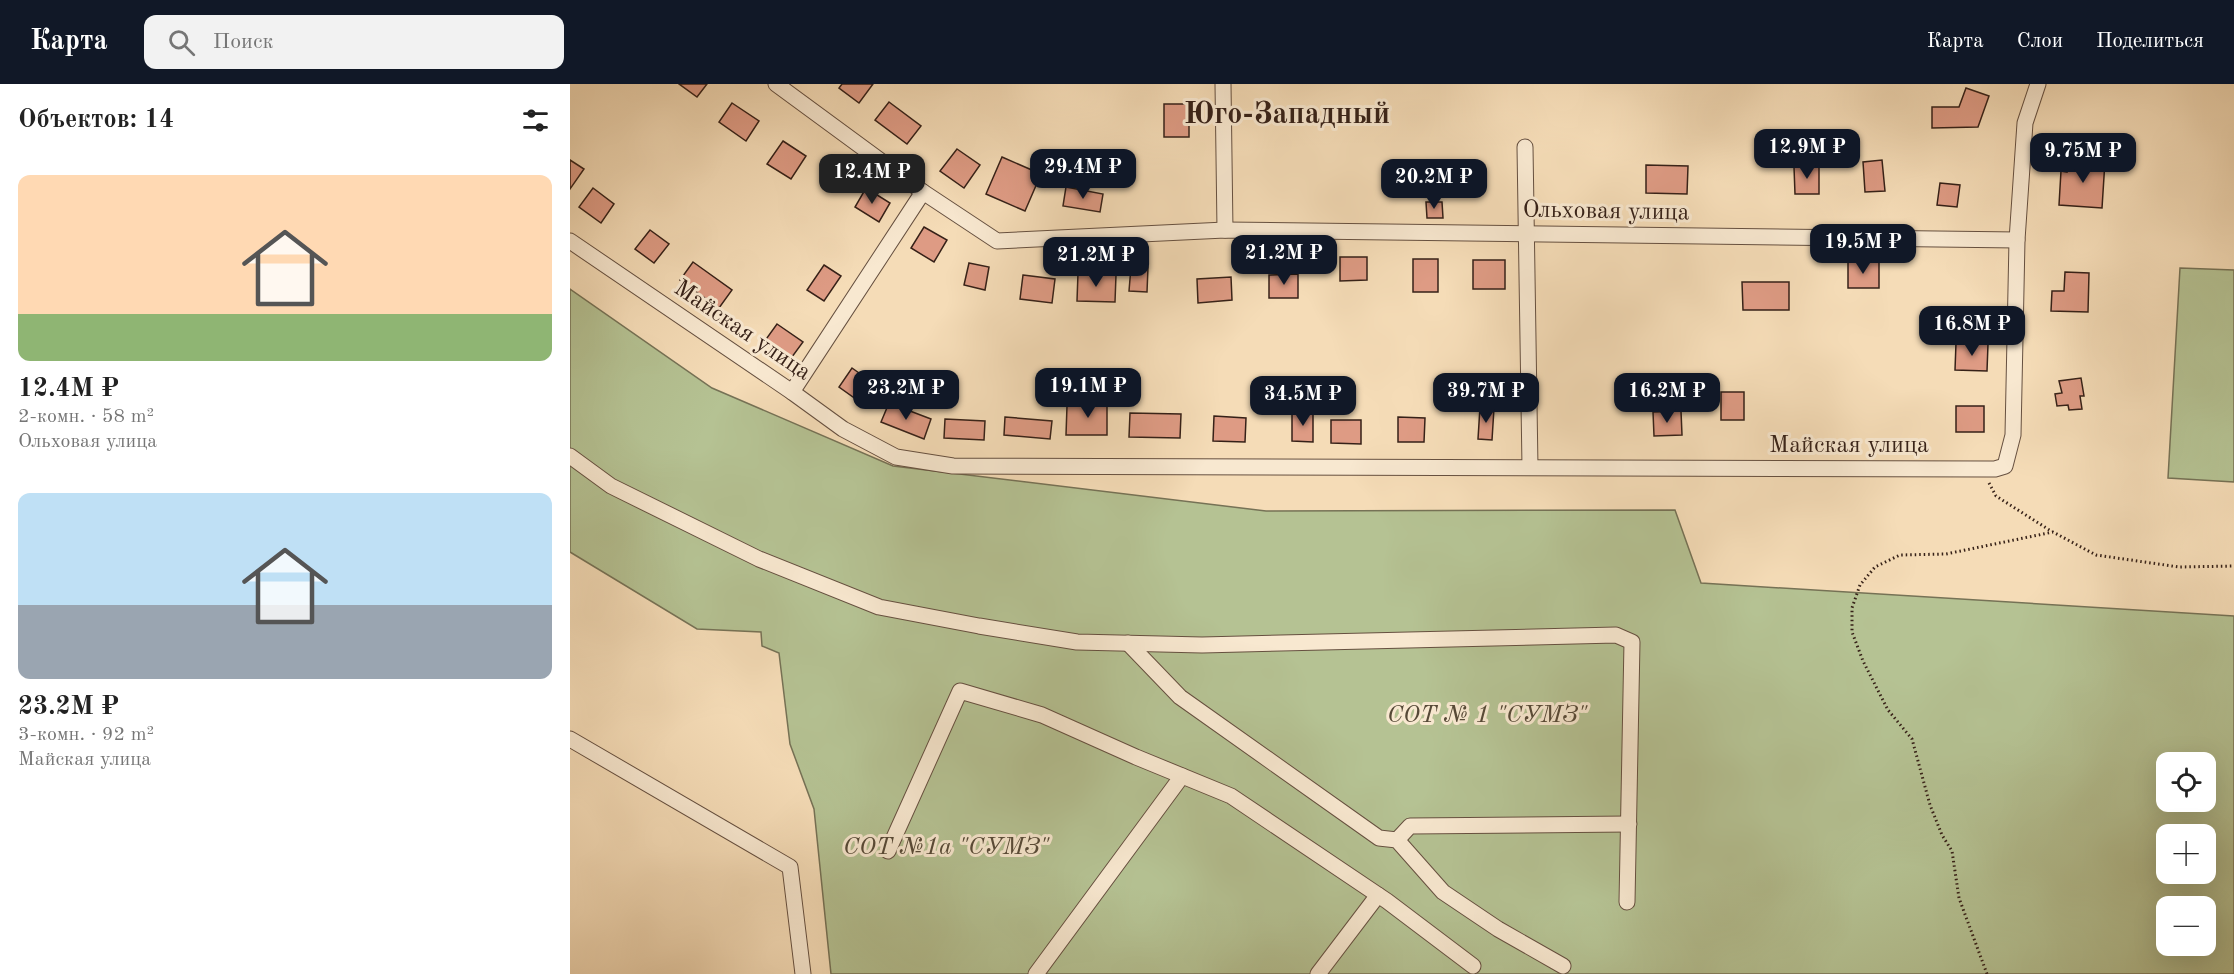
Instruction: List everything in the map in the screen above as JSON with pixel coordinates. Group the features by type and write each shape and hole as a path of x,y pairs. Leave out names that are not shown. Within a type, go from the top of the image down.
{"street":[{"name":"Ольховая улица","path":"776,84 923,192 997,241 1225,230 2017,240"},
{"path":"1223,84 1225,230"},
{"path":"2017,240 2025,123 2038,84"},
{"path":"1525,147 1530,467"},
{"path":"792,392 923,192"},
{"name":"Майская улица","path":"570,241 843,429 896,457 953,466 1995,469 2005,466 2013,435 2017,240"},
{"path":"570,456 611,486 759,559 879,607 1077,642 1202,645 1616,635 1632,642 1627,902"},
{"path":"1128,643 1180,697 1379,838 1397,840 1443,892 1498,929 1563,966"},
{"path":"888,851 960,691 1042,715 1231,796 1378,895 1473,966"},
{"path":"570,739 790,867 802,974"},
{"path":"1036,974 1182,776"},
{"path":"1397,840 1410,826 1629,824"},
{"path":"1318,974 1378,895"}],"path":[{"path":"1981,469 1996,496 2053,532 2096,555 2179,567 2234,566"},
{"path":"1987,974 1959,898 1952,851 1942,835 1930,805 1912,739 1888,710 1863,661 1852,632 1852,608 1860,585 1875,567 1900,555 1946,554 2053,532"}],"green space":[{"path":"2180,268 2234,270 2234,482 2168,478"},
{"path":"570,289 712,388 893,466 1266,511 1675,510 1701,583 2234,616 2234,974 831,974 814,809 790,744 779,653 762,646 761,632 697,629 570,552"}],"building":[{"path":"679,84 707,84 697,97"},
{"path":"842,84 873,84 859,103 839,88"},
{"path":"1966,88 1989,96 1978,127 1932,128 1932,107 1959,107"},
{"path":"889,102 921,126 907,144 875,120"},
{"path":"732,103 759,121 746,141 719,122"},
{"path":"1164,104 1189,104 1189,137 1164,137"},
{"path":"783,141 806,156 791,179 767,164"},
{"path":"957,149 980,165 964,188 940,171"},
{"path":"1002,157 1041,174 1025,211 986,194"},
{"path":"2068,158 2105,161 2102,208 2059,205 2061,171 2067,172"},
{"path":"570,160 584,169 570,189"},
{"path":"1882,160 1885,191 1865,192 1863,162"},
{"path":"1646,165 1688,166 1687,194 1646,193"},
{"path":"1794,167 1819,167 1819,194 1795,194"},
{"path":"1940,183 1960,185 1957,207 1937,205"},
{"path":"1066,187 1103,194 1100,212 1063,206"},
{"path":"593,188 614,204 601,223 579,207"},
{"path":"866,188 890,203 879,222 855,207"},
{"path":"1426,202 1442,202 1443,218 1427,218"},
{"path":"924,227 947,240 934,262 911,248"},
{"path":"650,230 669,244 654,263 635,249"},
{"path":"1340,257 1367,257 1367,280 1340,281"},
{"path":"1413,259 1438,259 1438,292 1413,292"},
{"path":"1473,260 1505,260 1505,289 1473,289"},
{"path":"693,262 732,290 719,308 680,280"},
{"path":"1848,262 1879,262 1879,288 1848,288"},
{"path":"969,263 989,267 985,290 964,285"},
{"path":"824,265 841,276 824,301 807,290"},
{"path":"1131,267 1148,267 1147,292 1129,291"},
{"path":"2065,272 2089,273 2088,312 2051,311 2052,291 2064,291"},
{"path":"1078,273 1116,275 1115,302 1077,301"},
{"path":"1298,274 1298,298 1269,298 1269,275"},
{"path":"1023,275 1055,279 1052,303 1020,299"},
{"path":"1231,277 1232,300 1198,303 1197,279"},
{"path":"1742,282 1789,282 1789,310 1743,310"},
{"path":"777,324 803,342 789,361 764,342"},
{"path":"1956,343 1988,344 1987,371 1955,370"},
{"path":"852,368 873,383 860,402 839,387"},
{"path":"2081,378 2084,396 2080,396 2082,409 2069,410 2068,405 2057,406 2055,394 2062,393 2059,381"},
{"path":"1721,392 1744,392 1744,420 1721,420"},
{"path":"1091,397 1107,398 1107,435 1066,435 1067,406 1091,406"},
{"path":"889,403 931,419 924,439 881,422"},
{"path":"1956,406 1984,406 1984,432 1956,432"},
{"path":"1480,407 1494,408 1492,440 1478,439"},
{"path":"1681,411 1682,435 1654,436 1653,412"},
{"path":"1130,413 1181,414 1180,438 1129,437"},
{"path":"1292,413 1313,413 1313,442 1292,441"},
{"path":"1214,416 1246,418 1245,442 1213,441"},
{"path":"1005,417 1052,421 1050,439 1004,435"},
{"path":"1398,417 1425,418 1424,442 1398,442"},
{"path":"945,419 985,421 984,440 944,438"},
{"path":"1331,420 1361,420 1361,444 1331,443"}],"district":[{"name":"Юго-Западный","path":"1287,115"}],"park label":[{"name":"СОТ № 1 \"СУМЗ\"","path":"1487,716"},
{"name":"СОТ №1а \"СУМЗ\"","path":"946,848"}]}
